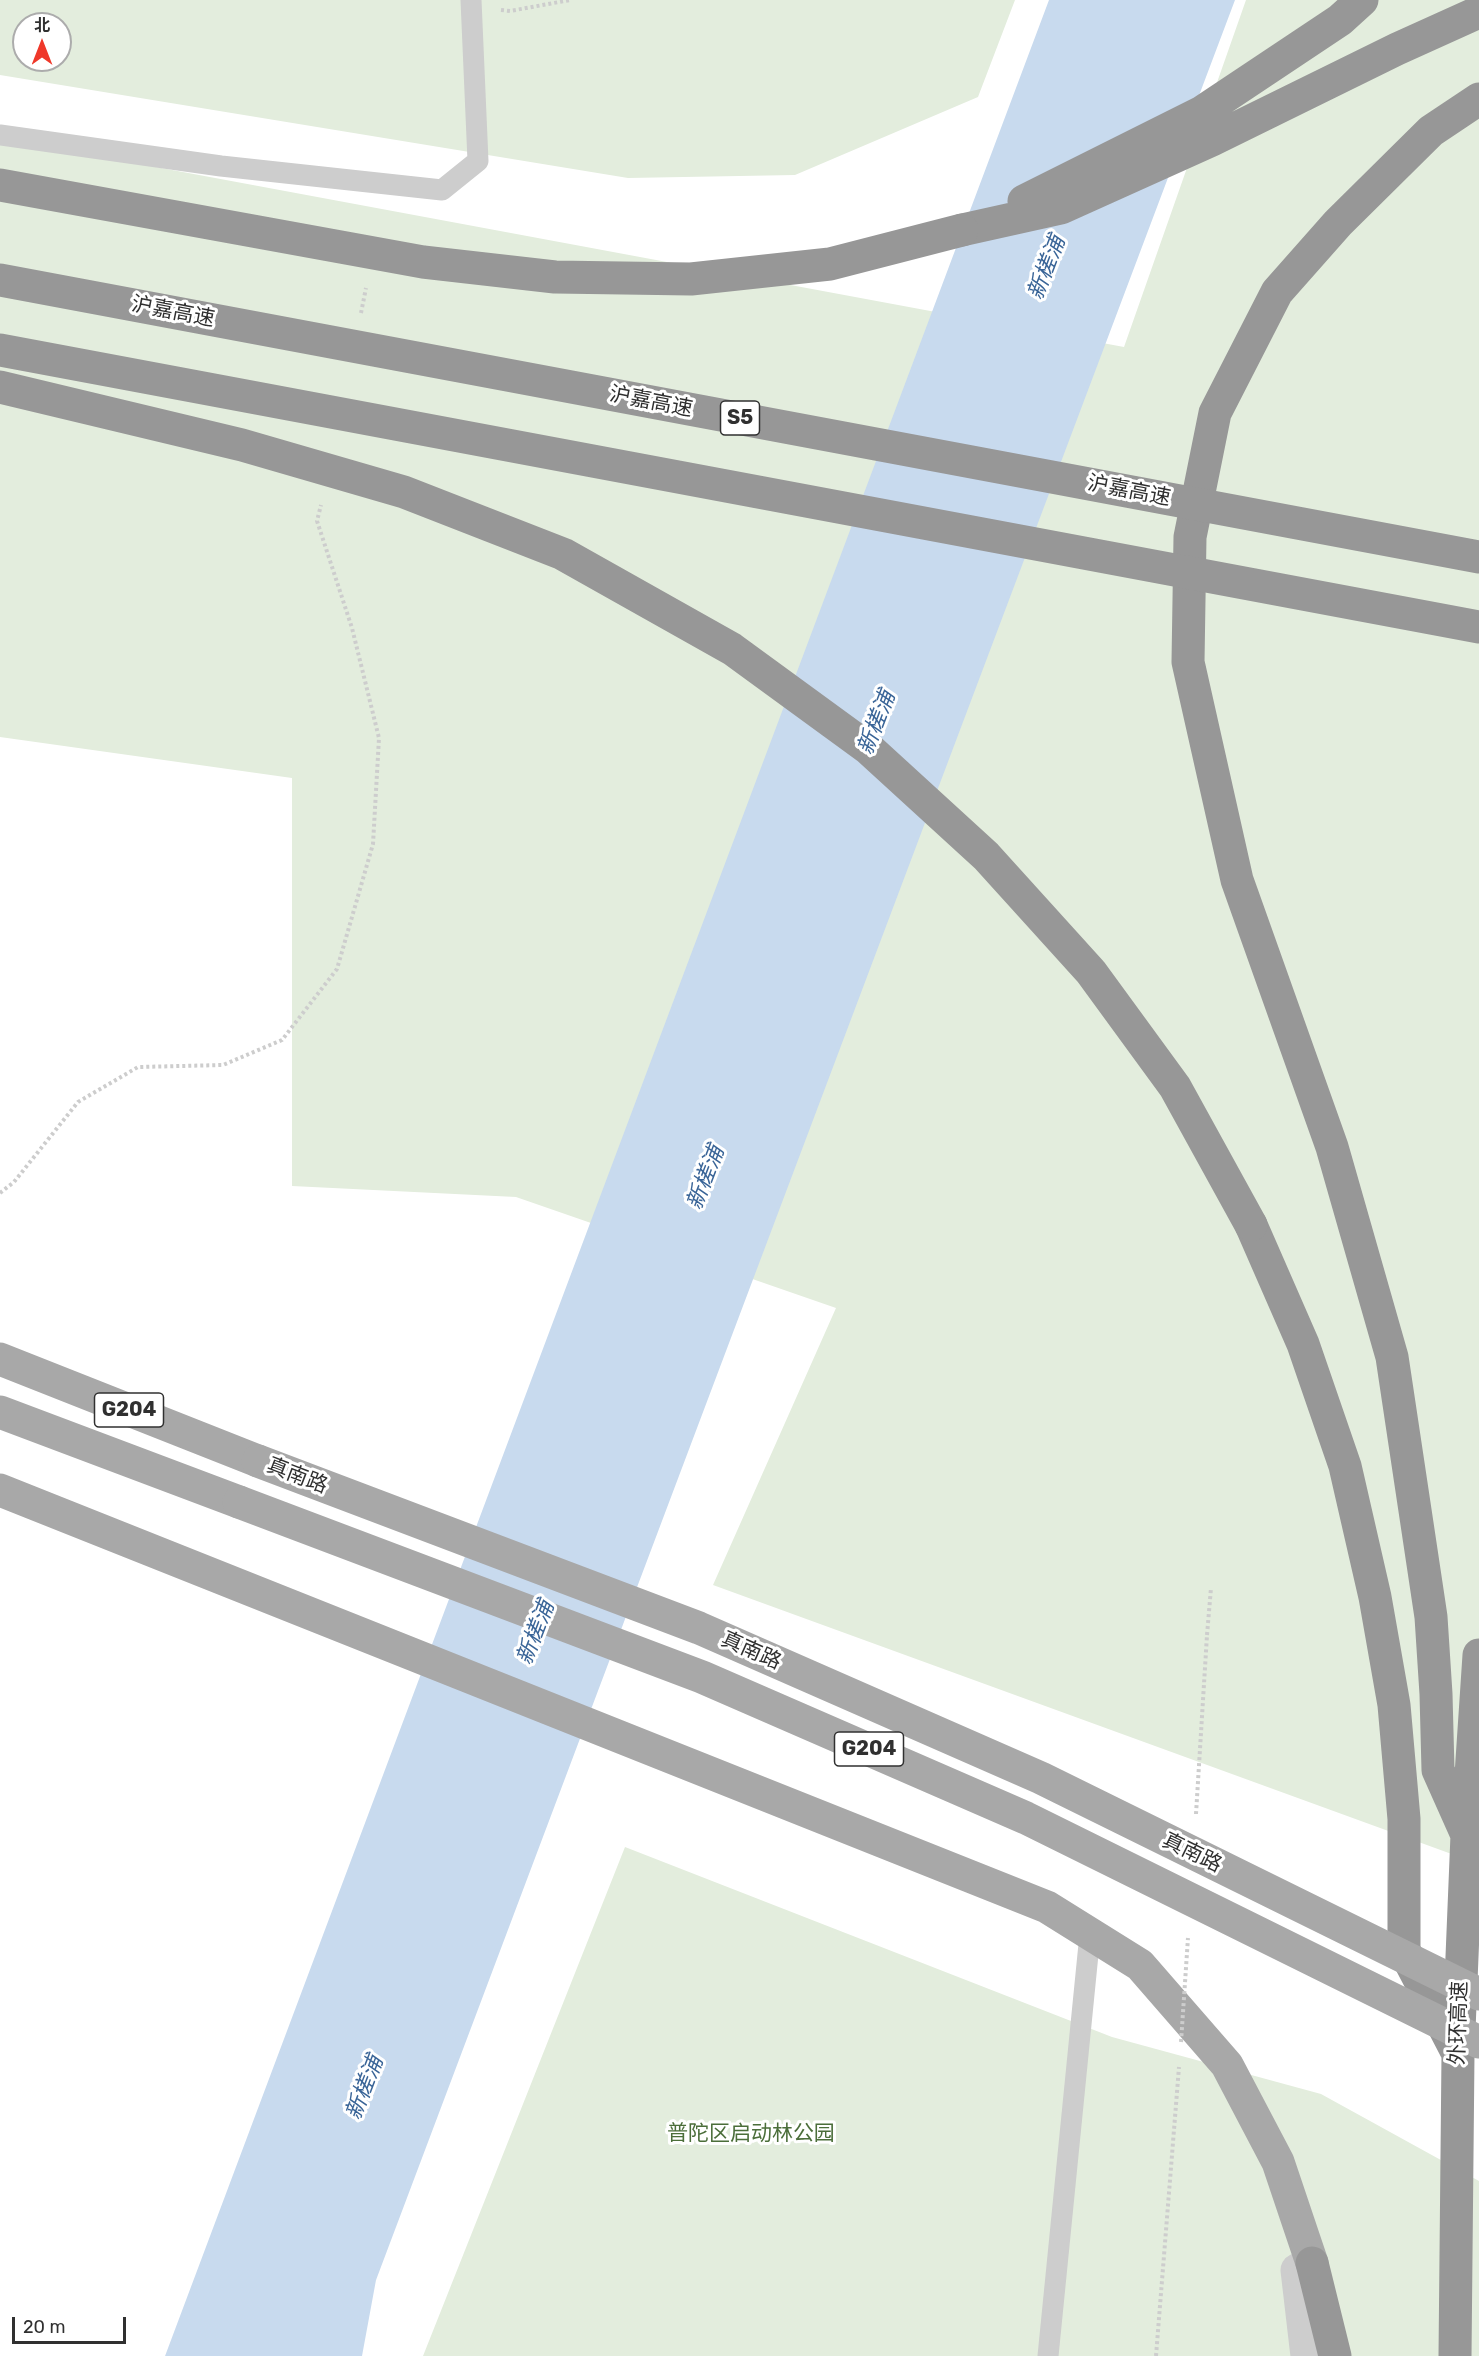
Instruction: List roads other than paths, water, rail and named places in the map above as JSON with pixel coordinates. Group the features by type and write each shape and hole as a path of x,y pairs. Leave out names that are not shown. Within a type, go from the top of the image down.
{"highway":[{"path":"962,230 1202,112 1340,20 1362,0"},
{"path":"0,185 423,262 555,277 691,279 818,265 1061,208 1212,140 1397,49 1479,12"},
{"path":"1467,1835 1438,1770 1437,1694 1431,1617 1392,1357 1332,1147 1237,880 1188,662 1190,537 1215,413 1277,292 1338,223 1431,131 1479,99"},
{"name":"沪嘉高速","path":"0,280 1479,557"},
{"path":"0,350 1479,627"},
{"path":"0,387 242,445 404,492 563,554 732,649 870,749 986,856 1091,972 1175,1087 1251,1225 1303,1344 1345,1466 1375,1597 1394,1705 1404,1819 1404,1950 1468,2048"},
{"path":"1170,569 1479,647"},
{"name":"外环高速","path":"1455,2356 1468,2048 1467,1835 1479,1655"},
{"path":"1312,2263 1335,2356"}],"main road":[{"name":"真南路","path":"0,1359 258,1461 731,1642 1041,1778 1479,1994"},
{"name":"真南路","path":"0,1412 702,1677 1026,1818 1468,2048"},
{"path":"0,1490 1047,1907 1140,1965 1227,2065 1278,2162 1312,2263"}],"street":[{"path":"1307,2356 1296,2270 1312,2263"}],"lane":[{"path":"0,135 221,166 442,190 478,161 471,0"},
{"path":"1048,2356 1090,1934"}],"water":[{"name":"新槎浦","path":"1049,0 1235,0 376,2280 362,2356 165,2356"}],"park label":[{"name":"普陀区启动林公园","path":"751,2134"}]}
